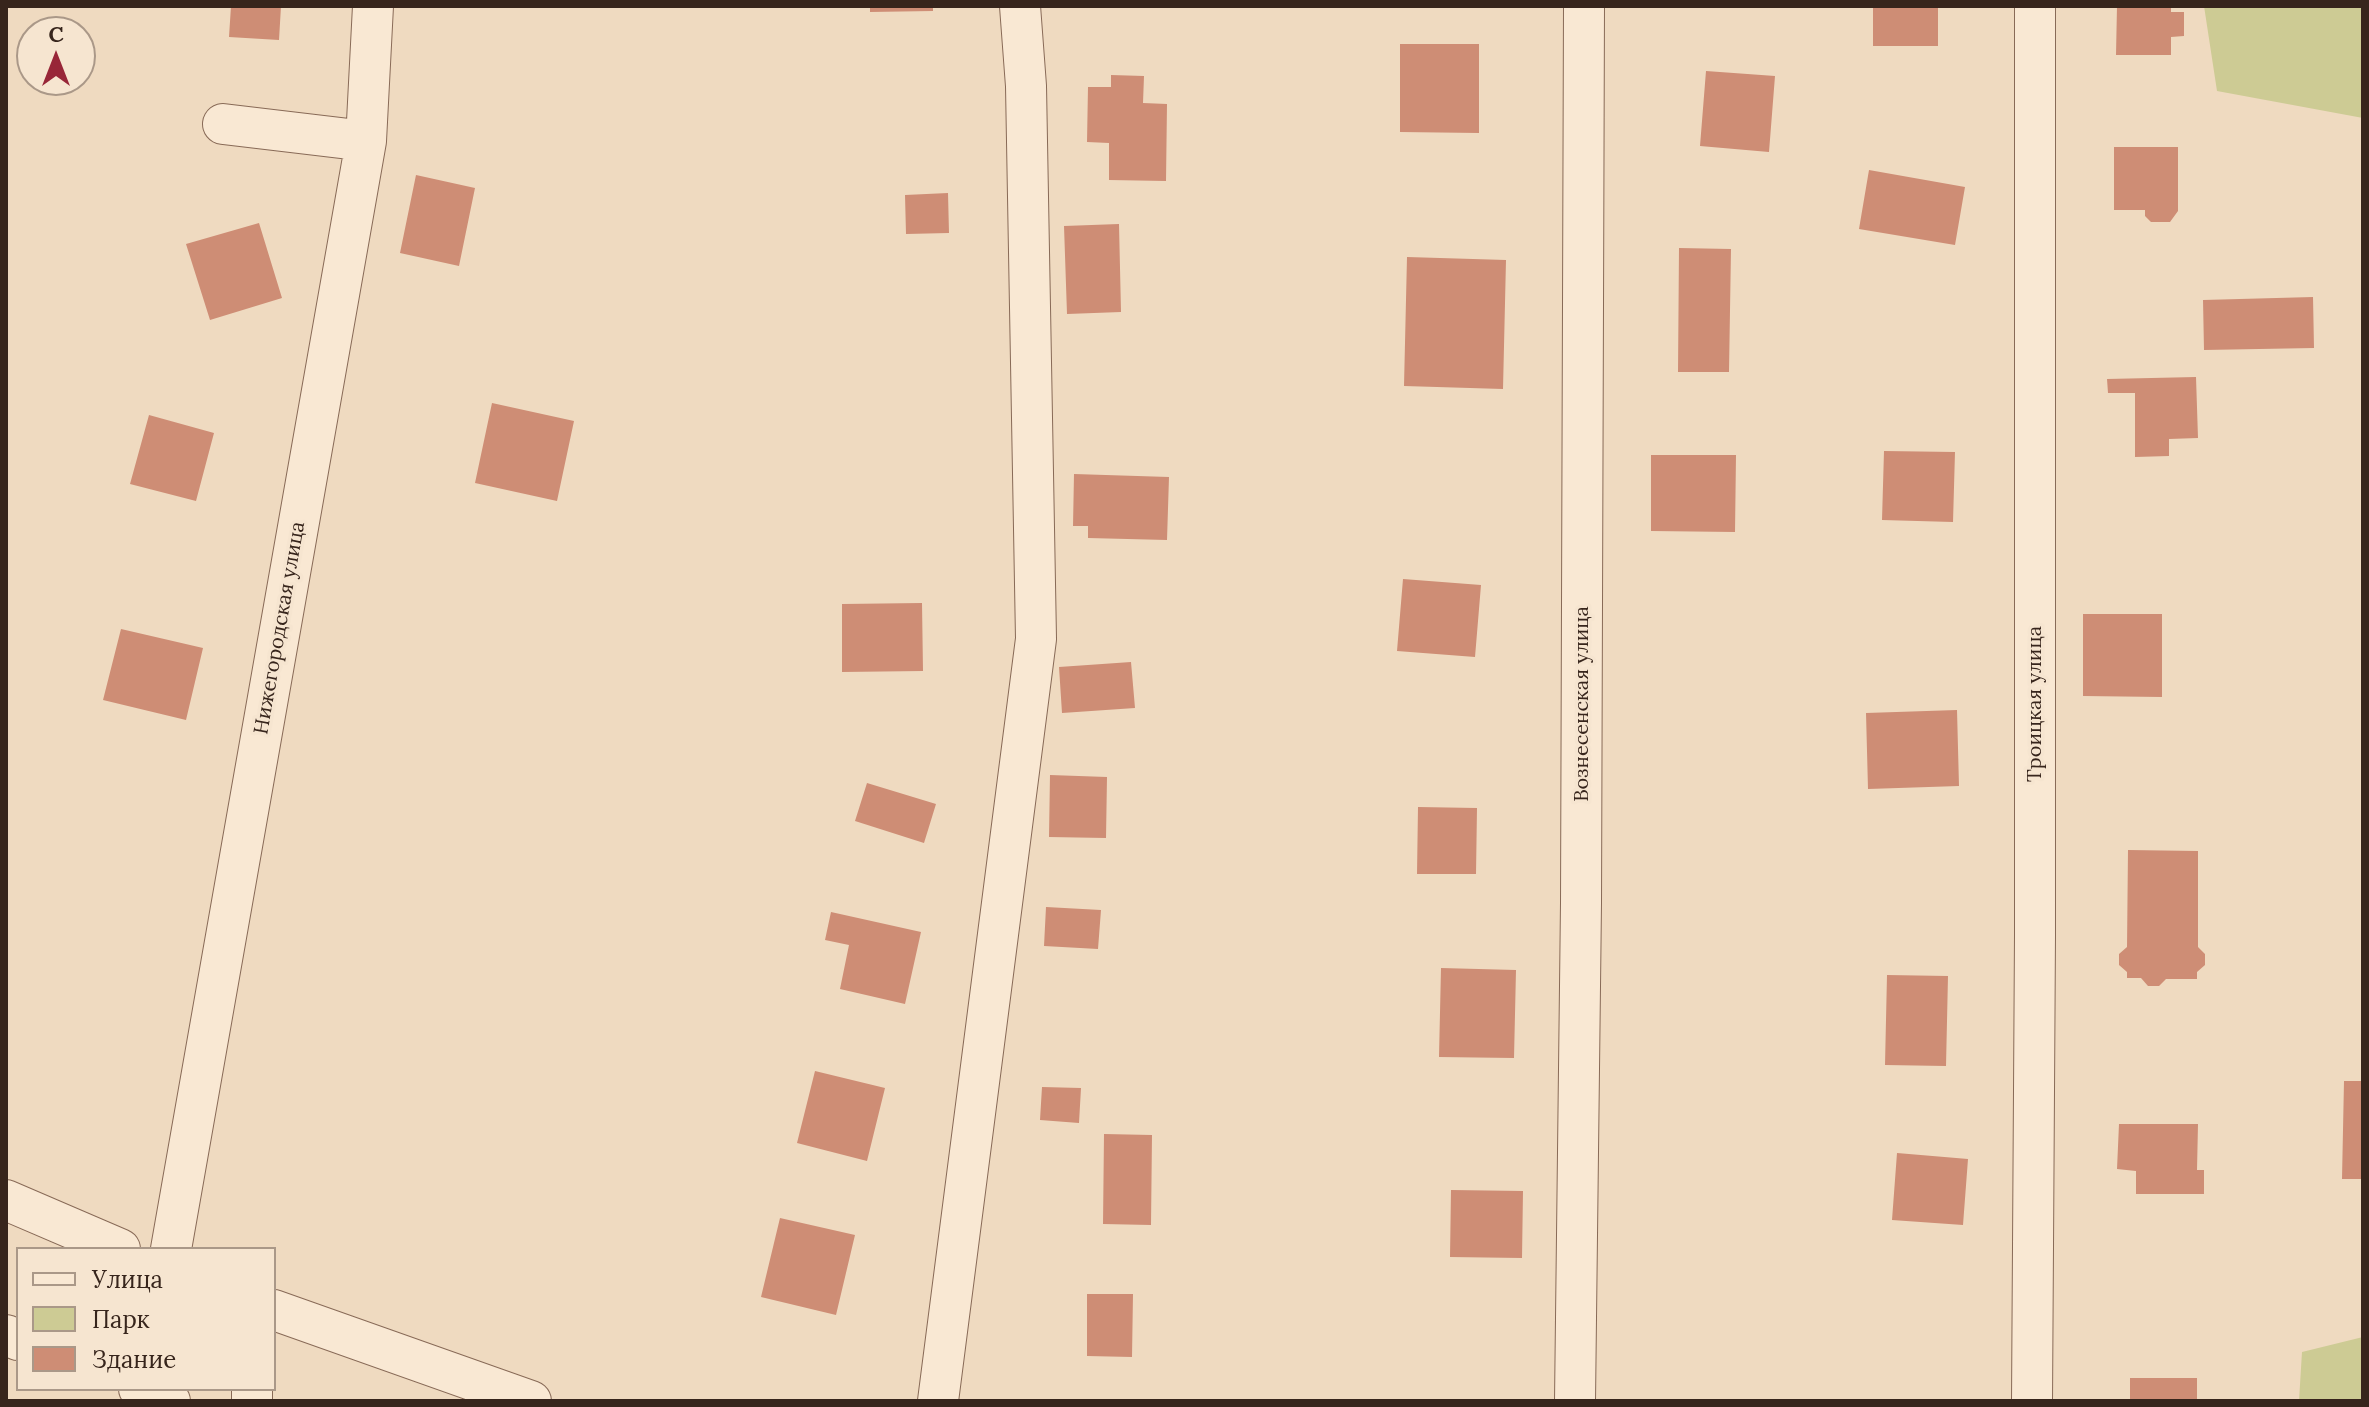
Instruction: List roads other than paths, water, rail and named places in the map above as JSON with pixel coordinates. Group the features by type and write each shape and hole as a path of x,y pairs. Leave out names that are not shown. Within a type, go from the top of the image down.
{"street":[{"name":"Нижегородская улица","path":"171,1247 366,141 373,6"},
{"path":"938,1401 1036,639 1026,102 1020,6"},
{"name":"Вознесенская улица","path":"1575,1401 1581,903 1584,6"},
{"name":"Троицкая улица","path":"2032,1401 2035,6"},
{"path":"223,124 366,141"},
{"path":"6,1200 115,1247"},
{"path":"276,1311 531,1401"},
{"path":"144,1391 170,1401"}]}
